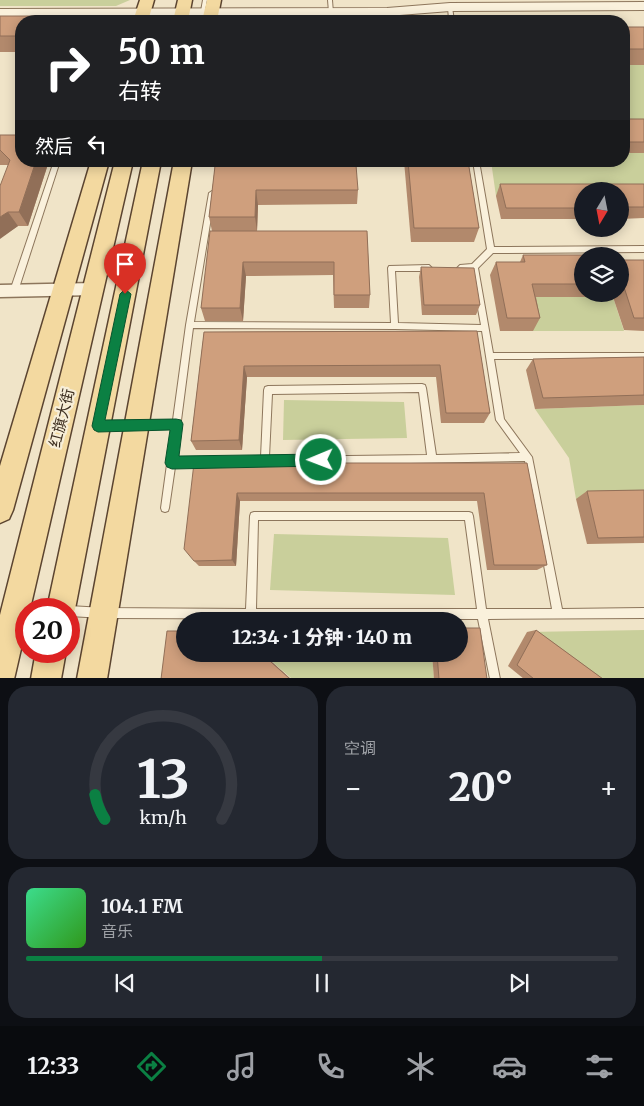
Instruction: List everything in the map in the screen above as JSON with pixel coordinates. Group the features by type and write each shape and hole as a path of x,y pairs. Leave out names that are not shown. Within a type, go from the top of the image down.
{"main road":[{"path":"0,510 98,167"},
{"name":"红旗大街","path":"0,676 123,167"},
{"path":"63,598 151,167"},
{"path":"92,678 183,167"},
{"path":"46,678 49,663"}],"street":[{"path":"244,15 330,6 387,12 453,5 644,6"},
{"path":"123,15 152,11 208,9 230,15"},
{"path":"0,13 54,15"},
{"path":"7,291 94,289"}],"lane":[{"path":"7,291 55,167"},
{"path":"477,167 491,250"},
{"path":"165,508 190,325 214,180"},
{"path":"456,268 474,268 491,250 644,249"},
{"path":"395,326 391,268 437,268"},
{"path":"474,268 500,420 528,457 558,614"},
{"path":"190,325 485,328"},
{"path":"490,356 644,356"},
{"path":"265,461 268,390 422,388 432,458"},
{"path":"98,426 176,424"},
{"path":"172,463 528,457"},
{"path":"251,612 254,516 469,516 482,614 495,678"},
{"path":"80,612 176,613"},
{"path":"468,614 644,613"}],"green space":[{"path":"0,0 130,0 116,6 0,6"},
{"path":"630,65 644,65 644,131 630,131"},
{"path":"630,153 644,153 644,207 629,197 629,182 574,182 574,193 496,196 492,167 630,167"},
{"path":"526,297 574,297 574,302 615,302 624,331 533,331"},
{"path":"284,400 404,402 407,438 283,440"},
{"path":"644,405 644,498 576,499 569,458 535,409"},
{"path":"274,534 448,538 455,595 270,590"},
{"path":"644,630 644,678 589,678 527,632"},
{"path":"272,662 433,662 434,678 291,678"}],"building":[{"path":"0,16 15,16 15,36 0,36"},
{"path":"630,27 644,27 644,49 630,49"},
{"path":"630,119 644,119 644,142 630,142"},
{"path":"0,135 15,135 15,167 34,167 19,212 8,212 0,217 0,186 10,160 0,150"},
{"path":"215,167 356,167 358,190 256,190 255,217 209,217"},
{"path":"409,167 469,167 479,228 414,228"},
{"path":"500,184 574,184 574,208 506,208"},
{"path":"629,184 644,184 644,207 629,207"},
{"path":"210,231 367,231 370,295 334,295 334,262 243,262 240,308 201,308"},
{"path":"523,255 574,255 574,284 532,284 540,318 507,318 496,262 525,262"},
{"path":"629,260 644,260 644,318 634,318 629,302"},
{"path":"421,267 474,268 480,305 424,305"},
{"path":"477,331 490,413 446,413 440,365 244,366 239,440 191,441 204,332"},
{"path":"644,357 644,395 543,398 533,359"},
{"path":"194,463 527,463 547,565 494,565 484,493 237,493 232,560 194,561 184,549"},
{"path":"644,490 644,537 598,538 587,491"},
{"path":"468,628 480,628 487,678 439,678 438,662 468,662"},
{"path":"536,630 602,678 533,678 517,665"},
{"path":"167,631 176,631 176,662 271,662 289,678 161,678"}],"route":[{"path":"125,294 98,426 176,424 172,463 321,460"}]}
